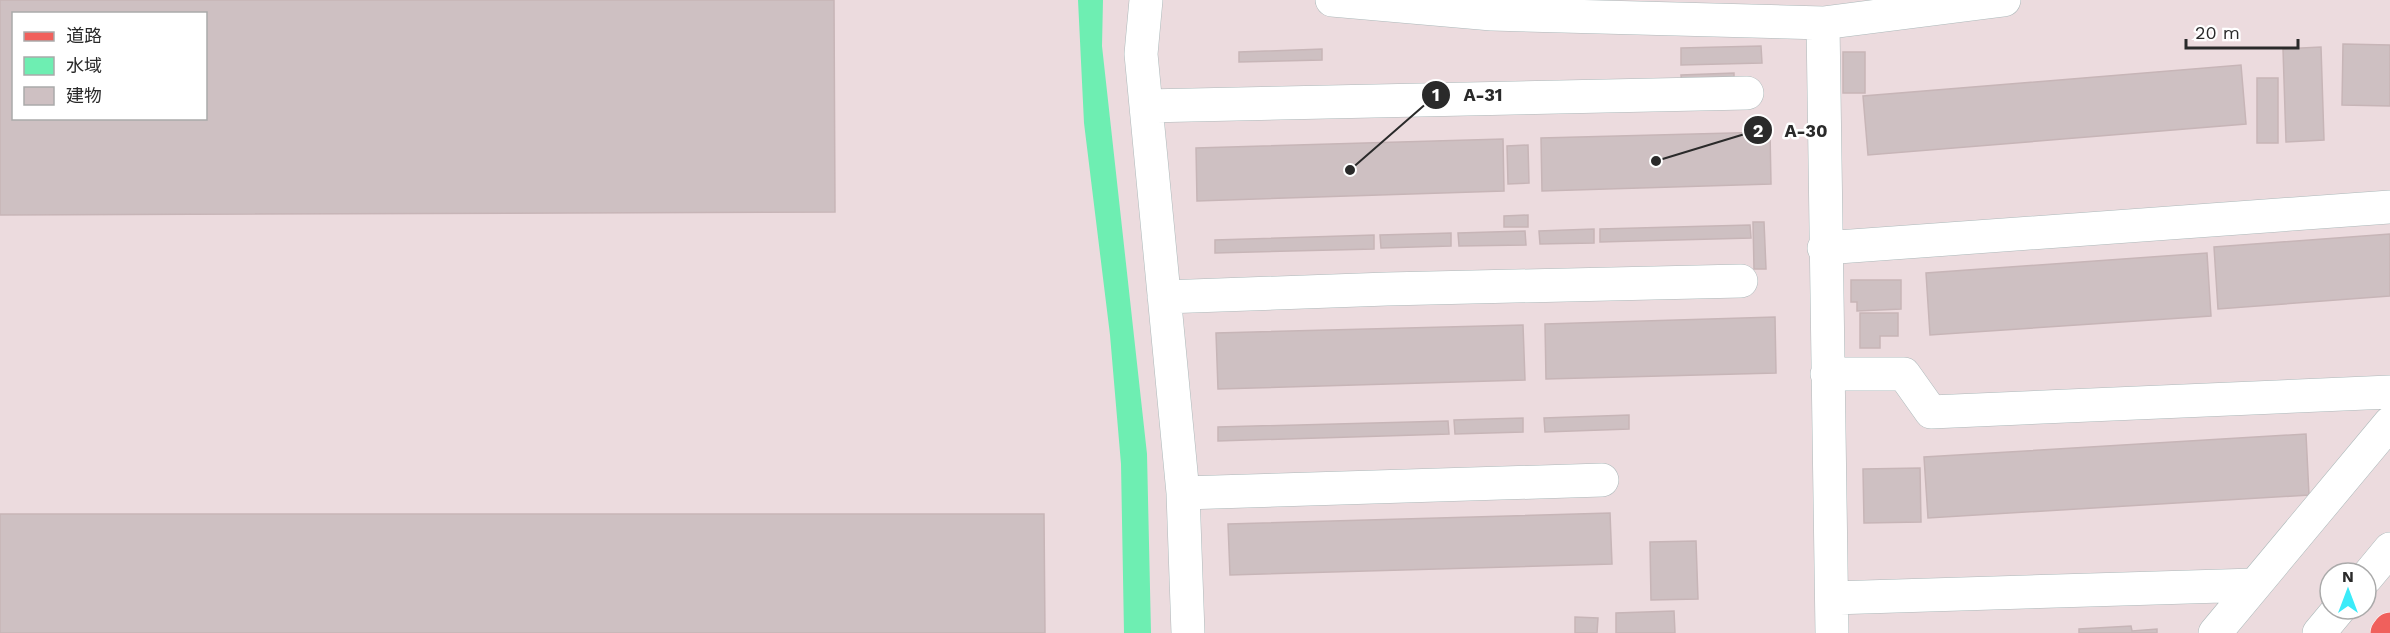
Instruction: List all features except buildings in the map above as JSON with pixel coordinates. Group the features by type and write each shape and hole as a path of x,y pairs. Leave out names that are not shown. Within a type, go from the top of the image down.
{"main road":[{"path":"2387,633 2390,629"}],"street":[{"path":"1146,0 1141,54 1183,493 1188,633"},
{"path":"1332,0 1492,14 1823,22 2004,0"},
{"path":"1823,22 1824,248 1832,633"},
{"path":"1146,106 1747,93"},
{"path":"1824,248 2390,207"},
{"path":"1164,297 1742,281"},
{"path":"1827,374 1904,374 1931,412 2390,392"},
{"path":"2215,633 2390,423"},
{"path":"1183,493 1602,480"},
{"path":"2378,564 2390,549"},
{"path":"1832,598 2255,585"},
{"path":"2319,633 2329,621"}],"water":[{"path":"1078,0 1103,0 1102,46 1147,454 1151,633 1124,633 1121,464 1110,335 1084,123"}],"place":[{"name":"A-30","path":"1656,161"},
{"name":"A-31","path":"1350,170"}]}
